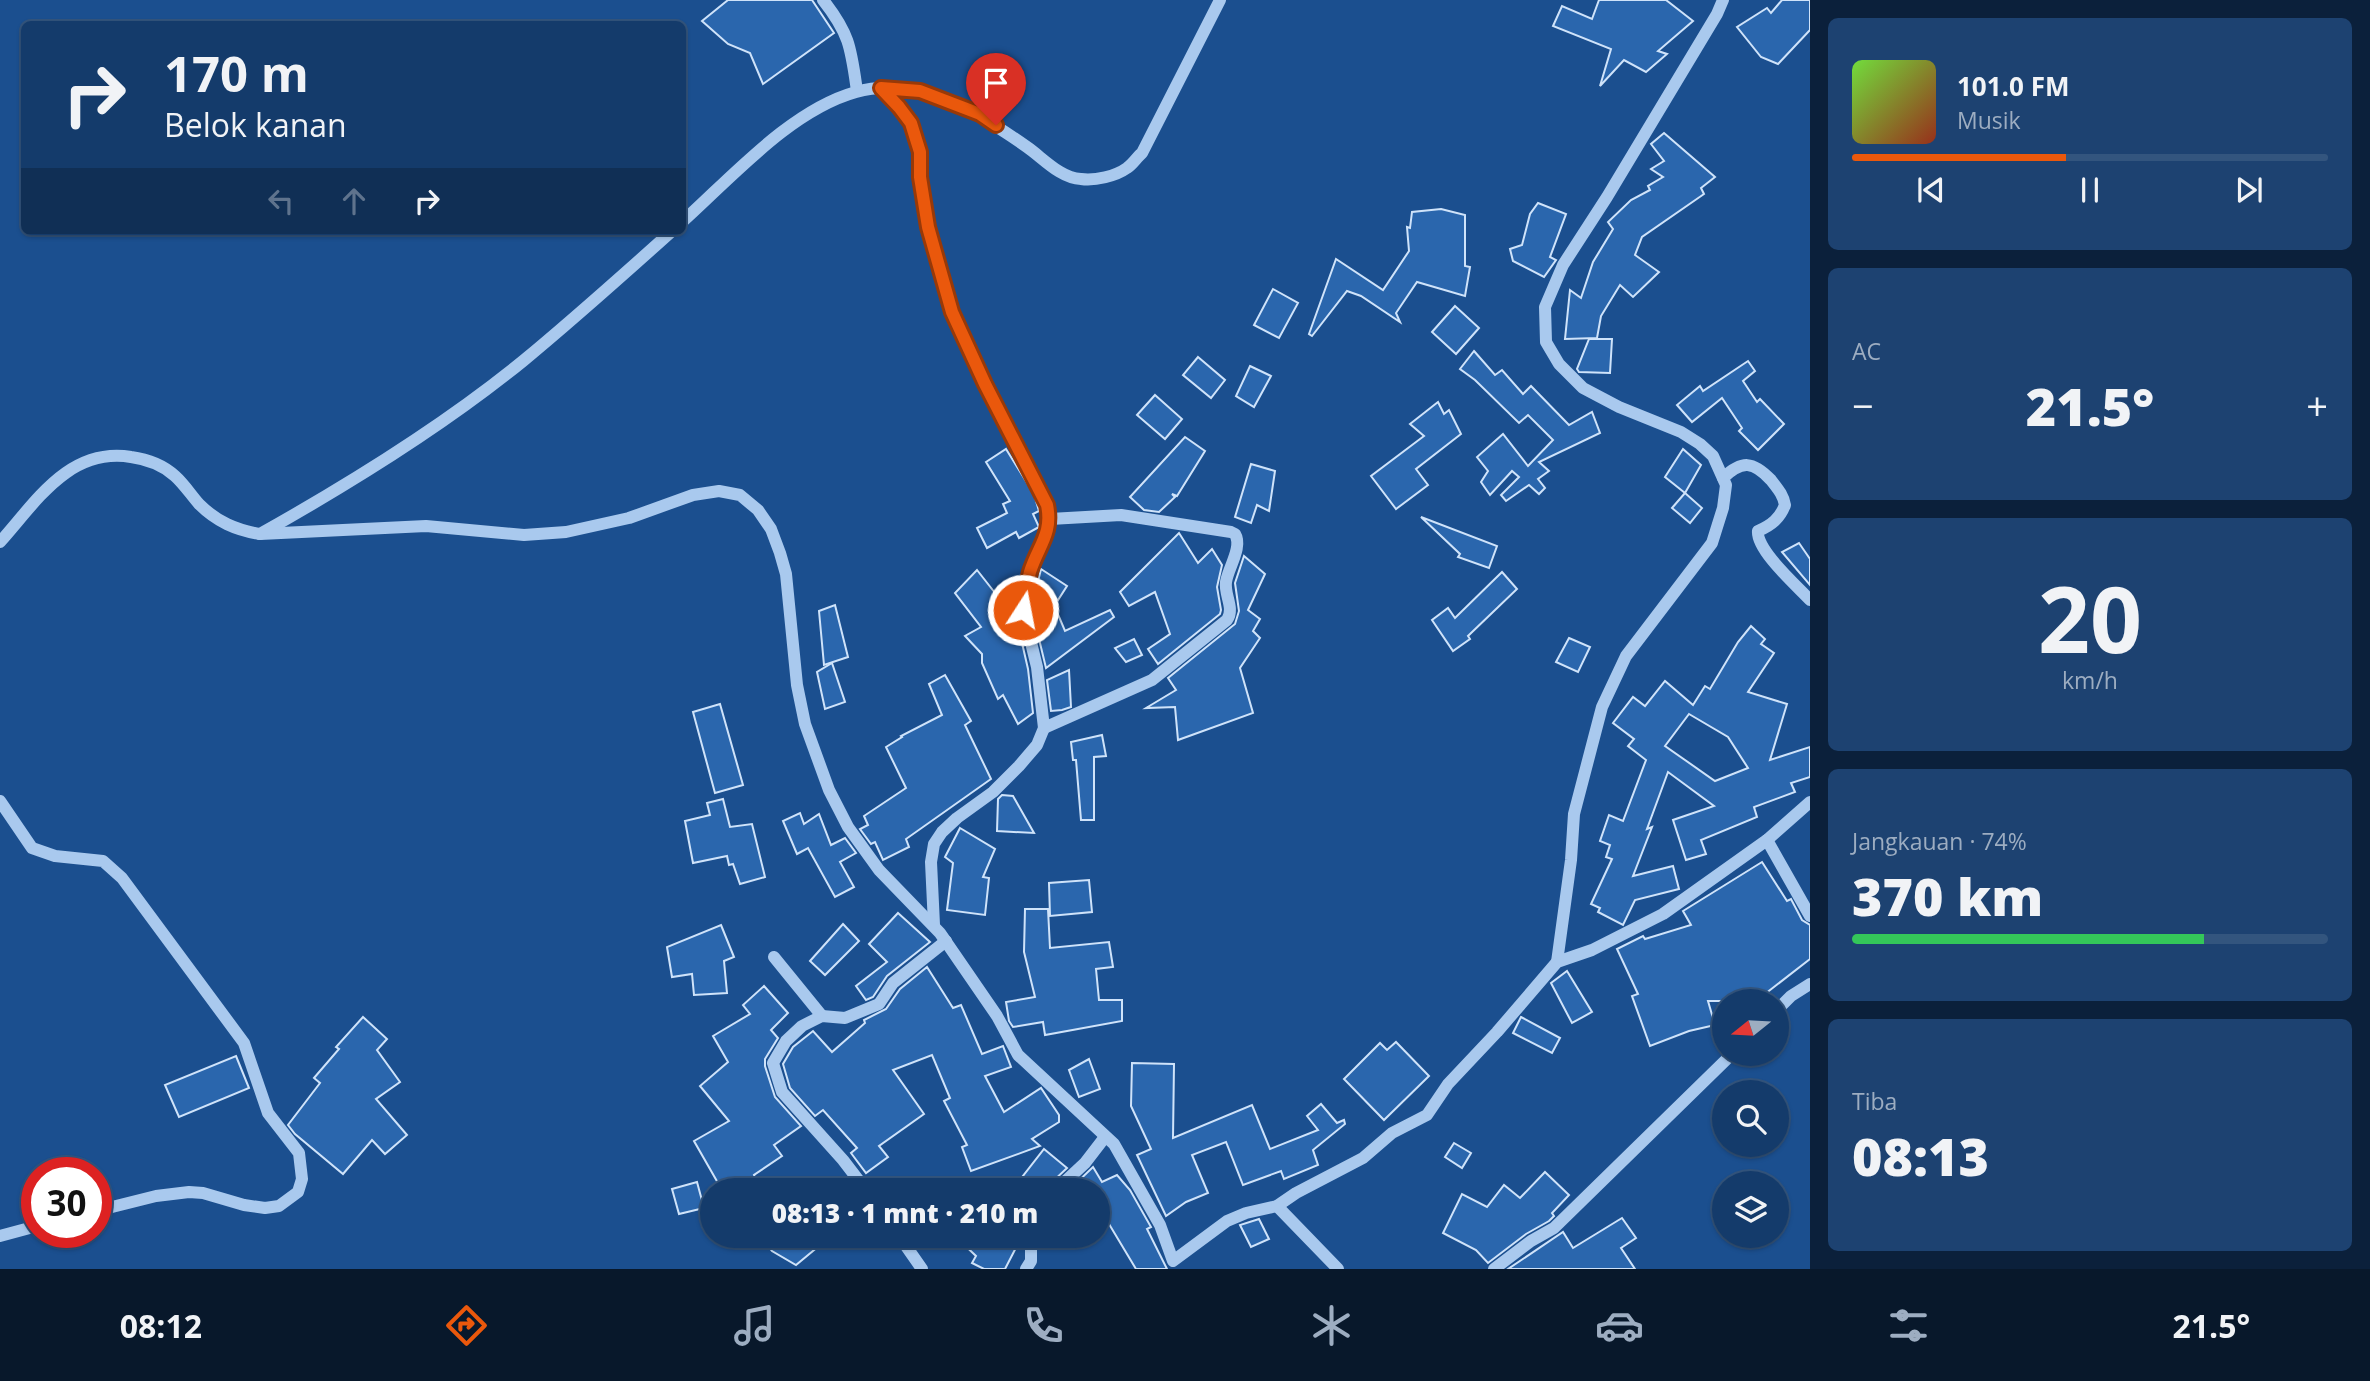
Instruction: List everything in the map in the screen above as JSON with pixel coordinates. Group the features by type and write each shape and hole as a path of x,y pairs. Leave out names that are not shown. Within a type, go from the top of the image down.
{"street":[{"path":"822,0 839,20 851,46 857,91"},
{"path":"686,218 797,120 824,103 857,91 881,88 920,91 980,114 1063,174 1080,180 1102,178 1127,169 1142,153 1220,0"},
{"path":"1557,962 1571,860 1574,814 1602,707 1626,656 1712,543 1723,508 1726,485 1713,456 1681,432 1619,407 1583,388 1559,364 1546,342 1545,307 1563,265 1640,143 1723,0"},
{"path":"881,88 911,123 920,152 920,177 928,227 952,312 985,384 1042,491 1050,519 1044,544 1030,573 1023,610 1037,667 1044,728 1037,745 1019,766 993,792 957,818 934,844 931,862 934,925"},
{"path":"260,534 311,505 447,417 522,362 667,235"},
{"path":"0,542 49,485 62,474 92,458 118,455 145,459 174,475 200,505 226,525 260,534 426,526 524,535 566,532 629,518 693,495 719,491 740,495 758,510 771,529 780,552 786,574 797,685 805,724 829,790 848,827 879,870 934,925 946,941 997,1016 1018,1055 1114,1144 1160,1225 1173,1265 1227,1221 1246,1213 1277,1206 1363,1158 1392,1133 1427,1115 1448,1084 1557,962 1592,950 1663,914 1767,840 1810,802"},
{"path":"1723,478 1738,466 1752,466 1760,468 1779,489 1785,505 1770,526 1758,531 1758,538 1764,550 1810,600"},
{"path":"1044,728 1152,680 1227,620 1231,613 1226,582 1238,542 1235,534 1231,532 1121,515 1050,519"},
{"path":"0,801 32,848 55,856 103,862 122,878 244,1043 268,1113 299,1153 302,1179 298,1192 279,1206 265,1208 244,1205 203,1193 189,1192 156,1196 112,1207"},
{"path":"1767,840 1810,916"},
{"path":"857,1178 782,1092 773,1063 781,1047 802,1026 822,1016 845,1018 879,1004 893,984 946,941"},
{"path":"774,957 822,1016"},
{"path":"1789,998 1810,984"},
{"path":"1494,1269 1531,1241 1554,1228 1720,1066"},
{"path":"1069,1178 1085,1163 1105,1137"},
{"path":"1277,1206 1338,1269"},
{"path":"0,1236 21,1230"},
{"path":"907,1248 922,1269"},
{"path":"1026,1269 1031,1261 1031,1248"}],"building":[{"path":"728,0 812,0 834,33 763,84 750,53 728,44 702,21"},
{"path":"1599,0 1666,0 1693,21 1658,51 1667,54 1646,72 1624,60 1600,86 1611,49 1553,26 1562,6 1592,19"},
{"path":"1782,0 1810,0 1810,30 1778,64 1761,57 1737,27 1767,8 1771,13"},
{"path":"1664,133 1715,177 1701,188 1704,194 1642,237 1635,255 1659,272 1633,297 1620,285 1601,316 1597,338 1565,339 1570,290 1581,298 1593,262 1613,229 1608,222 1631,200 1650,190 1648,186 1663,177 1651,169 1664,161 1651,144"},
{"path":"1538,203 1566,214 1550,257 1556,260 1544,277 1513,261 1510,249 1522,245 1530,214"},
{"path":"1441,209 1465,215 1465,266 1470,267 1465,296 1417,282 1396,313 1400,322 1361,296 1347,291 1312,336 1309,334 1336,259 1383,290 1409,251 1407,227 1410,228 1412,212"},
{"path":"1273,289 1298,303 1279,338 1254,325"},
{"path":"1455,306 1479,328 1456,354 1432,332"},
{"path":"1589,339 1612,339 1610,373 1579,372 1577,369"},
{"path":"1474,351 1495,375 1502,370 1523,394 1531,386 1569,425 1592,412 1600,433 1539,462 1549,471 1538,479 1545,488 1539,494 1529,485 1506,501 1501,495 1519,477 1512,471 1490,495 1481,482 1488,471 1477,457 1503,434 1528,466 1553,440 1528,415 1519,423 1460,369"},
{"path":"1198,357 1225,380 1211,398 1183,375"},
{"path":"1748,361 1755,371 1743,381 1757,402 1760,399 1784,424 1758,450 1739,431 1742,428 1722,398 1692,422 1677,405 1700,386 1703,391"},
{"path":"1250,366 1271,376 1254,407 1236,396"},
{"path":"1155,395 1182,419 1165,439 1137,415"},
{"path":"1438,402 1444,414 1449,410 1461,434 1416,469 1428,485 1396,509 1371,476 1424,436 1410,424"},
{"path":"1185,437 1205,451 1177,496 1172,494 1175,497 1159,512 1144,510 1130,497"},
{"path":"1006,449 1034,494 1039,511 1033,514 1039,527 1019,538 1016,532 987,548 977,528 1007,513 1003,504 1010,501 986,462"},
{"path":"1683,449 1701,465 1685,493 1665,477"},
{"path":"1251,464 1275,471 1269,511 1257,505 1251,523 1235,517"},
{"path":"1685,493 1702,508 1690,523 1672,508"},
{"path":"1421,517 1497,546 1489,568 1458,557 1460,554"},
{"path":"1179,533 1198,563 1212,549 1222,565 1217,587 1221,610 1220,614 1158,664 1148,649 1170,634 1155,592 1129,606 1120,592"},
{"path":"1799,543 1810,559 1810,585 1782,552"},
{"path":"1244,556 1265,574 1248,610 1260,619 1253,631 1260,638 1240,668 1253,713 1178,740 1175,707 1146,708 1176,690 1168,678 1235,624 1239,611 1235,583"},
{"path":"1041,569 1067,586 1058,600 1037,586"},
{"path":"977,570 1017,621 1028,669 1033,713 1018,724 1003,695 998,699 982,663 982,654 965,636 981,627 955,593"},
{"path":"1502,572 1517,589 1468,636 1470,639 1453,651 1432,620 1448,608 1455,618"},
{"path":"835,605 848,657 824,665 819,611"},
{"path":"1054,605 1065,631 1110,610 1114,617 1046,668 1033,614"},
{"path":"1751,626 1765,639 1761,644 1774,653 1748,692 1787,704 1770,760 1810,747 1810,777 1791,783 1795,792 1754,807 1757,817 1701,840 1706,854 1686,860 1673,820 1714,806 1668,772 1647,829 1652,827 1633,876 1673,866 1679,889 1635,900 1623,925 1598,912 1600,908 1591,904 1612,859 1606,857 1610,845 1600,841 1609,815 1623,821 1646,760 1628,746 1634,739 1613,723 1633,697 1645,706 1665,681 1693,705 1705,686 1710,689 1738,642","holes":["1689,714 1728,737 1748,768 1715,781 1665,746"]},
{"path":"1569,638 1590,647 1578,672 1556,662"},
{"path":"1134,639 1142,655 1126,662 1115,648"},
{"path":"832,663 845,702 825,709 817,672"},
{"path":"1069,670 1071,707 1051,711 1047,680"},
{"path":"945,675 971,721 965,725 991,779 906,839 909,847 883,860 875,842 871,844 860,829 868,825 864,816 906,788 886,747 901,736 942,715 929,684"},
{"path":"720,704 743,785 715,793 693,712"},
{"path":"1102,735 1106,756 1094,757 1094,820 1081,820 1076,760 1073,760 1071,742"},
{"path":"1002,795 1013,796 1034,833 997,831 998,799"},
{"path":"723,799 730,827 752,824 765,877 740,884 727,856 693,863 685,821 710,815 707,803"},
{"path":"800,813 804,824 819,814 831,845 845,838 856,853 840,862 854,887 835,897 808,848 797,854 783,821"},
{"path":"960,828 995,849 983,877 989,878 985,915 947,910 953,863 945,857"},
{"path":"1762,862 1787,901 1791,899 1802,920 1810,925 1810,959 1771,989 1712,989 1712,1001 1708,1001 1712,1026 1689,1031 1650,1046 1632,996 1638,994 1617,949 1643,936 1645,939 1691,925 1683,911"},
{"path":"1089,880 1092,912 1050,916 1049,883"},
{"path":"1025,909 1048,909 1050,948 1109,942 1113,967 1096,969 1099,1000 1122,1000 1122,1021 1045,1035 1043,1022 1013,1027 1009,1021 1006,1002 1035,997 1024,952"},
{"path":"898,913 930,942 887,976 873,997 866,1000 856,986 887,962 869,944"},
{"path":"843,924 859,941 825,975 810,961"},
{"path":"721,925 734,957 724,961 727,993 694,995 692,974 672,977 667,947"},
{"path":"927,967 953,1008 961,1005 982,1054 1003,1046 1011,1067 985,1076 1004,1112 1041,1088 1059,1115 1059,1122 1032,1139 1040,1146 971,1171 962,1147 967,1145 944,1101 950,1098 932,1055 893,1070 924,1114 879,1146 888,1157 866,1173 851,1153 857,1148 823,1110 815,1116 790,1088 783,1064 793,1047 813,1031 832,1052 865,1023 864,1020 886,1009 900,989"},
{"path":"1567,971 1592,1012 1572,1023 1551,983"},
{"path":"764,986 788,1013 771,1030 778,1038 765,1059 765,1066 775,1097 801,1126 774,1145 782,1156 754,1175 755,1178 715,1178 694,1141 729,1121 700,1086 728,1062 713,1036 750,1014 743,1005"},
{"path":"363,1017 387,1039 377,1050 400,1082 376,1099 407,1135 385,1154 372,1140 343,1174 288,1125 320,1083 314,1078 339,1049 336,1047"},
{"path":"1521,1017 1560,1038 1552,1053 1513,1033"},
{"path":"1396,1042 1429,1076 1384,1120 1344,1079 1380,1043 1387,1050"},
{"path":"236,1056 249,1088 179,1117 165,1085"},
{"path":"1089,1059 1100,1089 1079,1097 1069,1070"},
{"path":"1132,1063 1174,1064 1173,1138 1252,1105 1270,1149 1318,1130 1307,1116 1321,1104 1337,1123 1344,1120 1345,1124 1313,1150 1318,1165 1284,1179 1281,1171 1243,1185 1226,1142 1192,1155 1208,1193 1186,1202 1166,1216 1137,1155 1151,1149 1131,1106"},
{"path":"1454,1143 1471,1153 1462,1168 1445,1157"},
{"path":"1044,1149 1067,1168 1056,1178 1021,1178"},
{"path":"1093,1167 1100,1178 1082,1178"},
{"path":"1545,1172 1569,1195 1552,1213 1554,1216 1549,1221 1526,1234 1488,1263 1476,1250 1443,1233 1462,1194 1487,1207 1504,1185 1520,1198"},
{"path":"1117,1175 1130,1190 1151,1227 1147,1229 1167,1269 1136,1269 1110,1226 1110,1178"},
{"path":"697,1182 700,1209 679,1214 672,1189"},
{"path":"1622,1218 1636,1238 1621,1248 1635,1269 1508,1269 1563,1232 1573,1248"},
{"path":"1259,1219 1269,1239 1251,1247 1240,1225"},
{"path":"770,1248 817,1248 796,1265"},
{"path":"968,1248 1016,1248 1005,1269 984,1269 972,1263 976,1256"}],"route":[{"path":"996,125 980,114 920,91 881,88 911,123 920,152 920,177 928,227 952,312 985,384 1047,505 1050,519 1044,544 1030,573 1023,610"}]}
